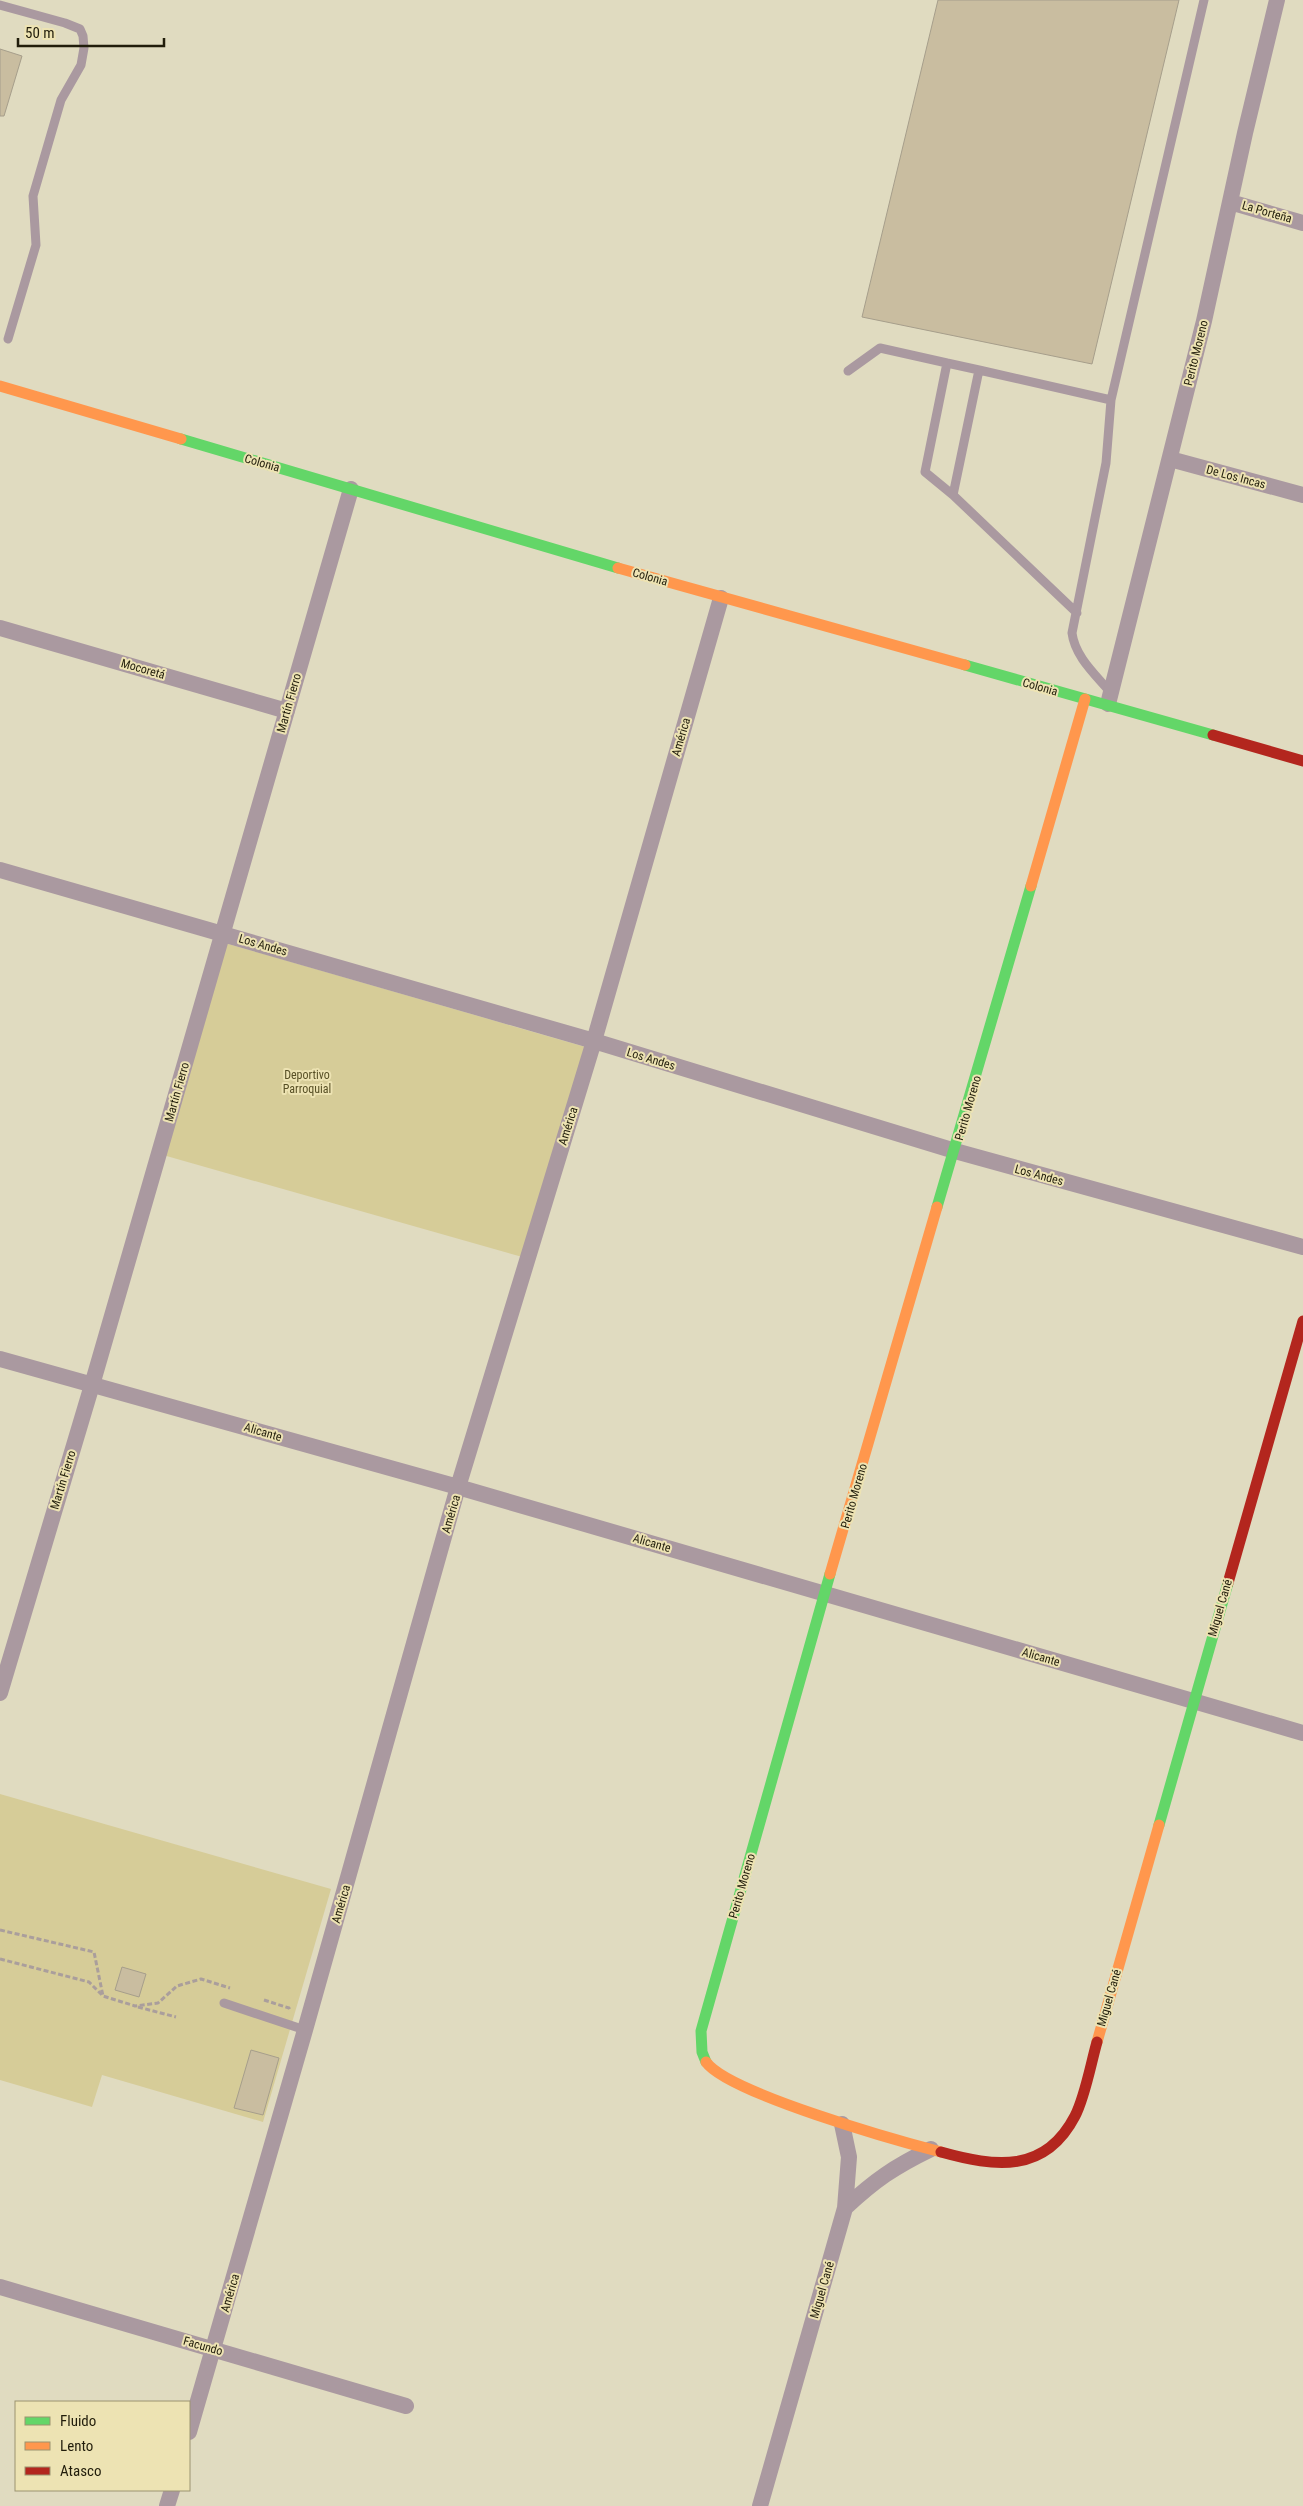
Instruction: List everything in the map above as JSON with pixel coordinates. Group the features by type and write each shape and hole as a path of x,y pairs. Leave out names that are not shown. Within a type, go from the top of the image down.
{"street":[{"name":"Perito Moreno","path":"1109,698 1170,459 1277,0"},
{"name":"La Porteña","path":"1230,202 1303,223"},
{"name":"Colonia","path":"0,386 721,598 1085,699 1109,698 1303,761"},
{"name":"De Los Incas","path":"1170,459 1303,495"},
{"name":"Martín Fierro","path":"0,1693 92,1385 351,490"},
{"name":"América","path":"190,2429 213,2349 298,2027 458,1487 594,1041 721,598"},
{"name":"Mocoretá","path":"0,628 287,711"},
{"name":"Perito Moreno","path":"930,2148 842,2124 735,2082 712,2069 703,2057 701,2031 825,1593 1085,699"},
{"name":"Los Andes","path":"0,870 594,1041 955,1151 1303,1247"},
{"name":"Miguel Cané","path":"930,2148 977,2162 1010,2164 1041,2156 1061,2138 1076,2115 1303,1321"},
{"name":"Alicante","path":"0,1359 458,1487 1303,1733"},
{"name":"Miguel Cané","path":"760,2506 845,2208 849,2157 842,2124"},
{"path":"845,2208 872,2183 892,2168 930,2148"},
{"name":"Facundo","path":"0,2287 406,2406"},
{"path":"167,2506 172,2491"}],"lane":[{"path":"1109,698 1082,659 1073,642 1072,633 1106,463 1111,400 1204,0"},
{"path":"0,5 65,23 80,30 83,36 84,48 81,65 61,100 32,196 36,245 8,338"},
{"path":"848,371 880,348 1111,400"},
{"path":"947,362 925,472 953,495 1077,613"},
{"path":"953,495 979,370"},
{"path":"224,2003 298,2027"}],"path":[{"path":"0,1930 94,1952 103,1996"},
{"path":"0,1959 89,1982 103,1996 176,2017"},
{"path":"135,2006 158,2004 178,1986 201,1979 234,1990"},
{"path":"262,1999 290,2008 298,2027"}],"green space":[{"name":"Deportivo Parroquial","path":"225,943 589,1048 526,1258 163,1155"},
{"path":"0,1794 331,1889 263,2122 102,2075 92,2107 0,2080"}],"building":[{"path":"938,0 1179,0 1092,364 862,317"},
{"path":"0,49 22,56 4,116 0,116"},
{"path":"122,1967 146,1974 139,1997 115,1990"},
{"path":"251,2050 279,2058 263,2115 234,2108"}],"traffic: fast":[{"path":"181,439 618,568"},
{"path":"965,665 1213,735"},
{"path":"937,1207 1031,886"},
{"path":"706,2062 702,2052 701,2031 830,1574"},
{"path":"1159,1825 1228,1583"}],"traffic: slow":[{"path":"0,386 181,439"},
{"path":"618,568 965,665"},
{"path":"1031,886 1085,699"},
{"path":"830,1574 937,1207"},
{"path":"1097,2042 1159,1825"},
{"path":"706,2062 721,2074 746,2088 779,2101 854,2127 941,2152"}],"traffic: jam":[{"path":"1213,735 1303,761"},
{"path":"1228,1583 1303,1321"},
{"path":"941,2152 980,2161 999,2162 1017,2161 1034,2157 1049,2148 1063,2135 1079,2108 1097,2042"}]}
